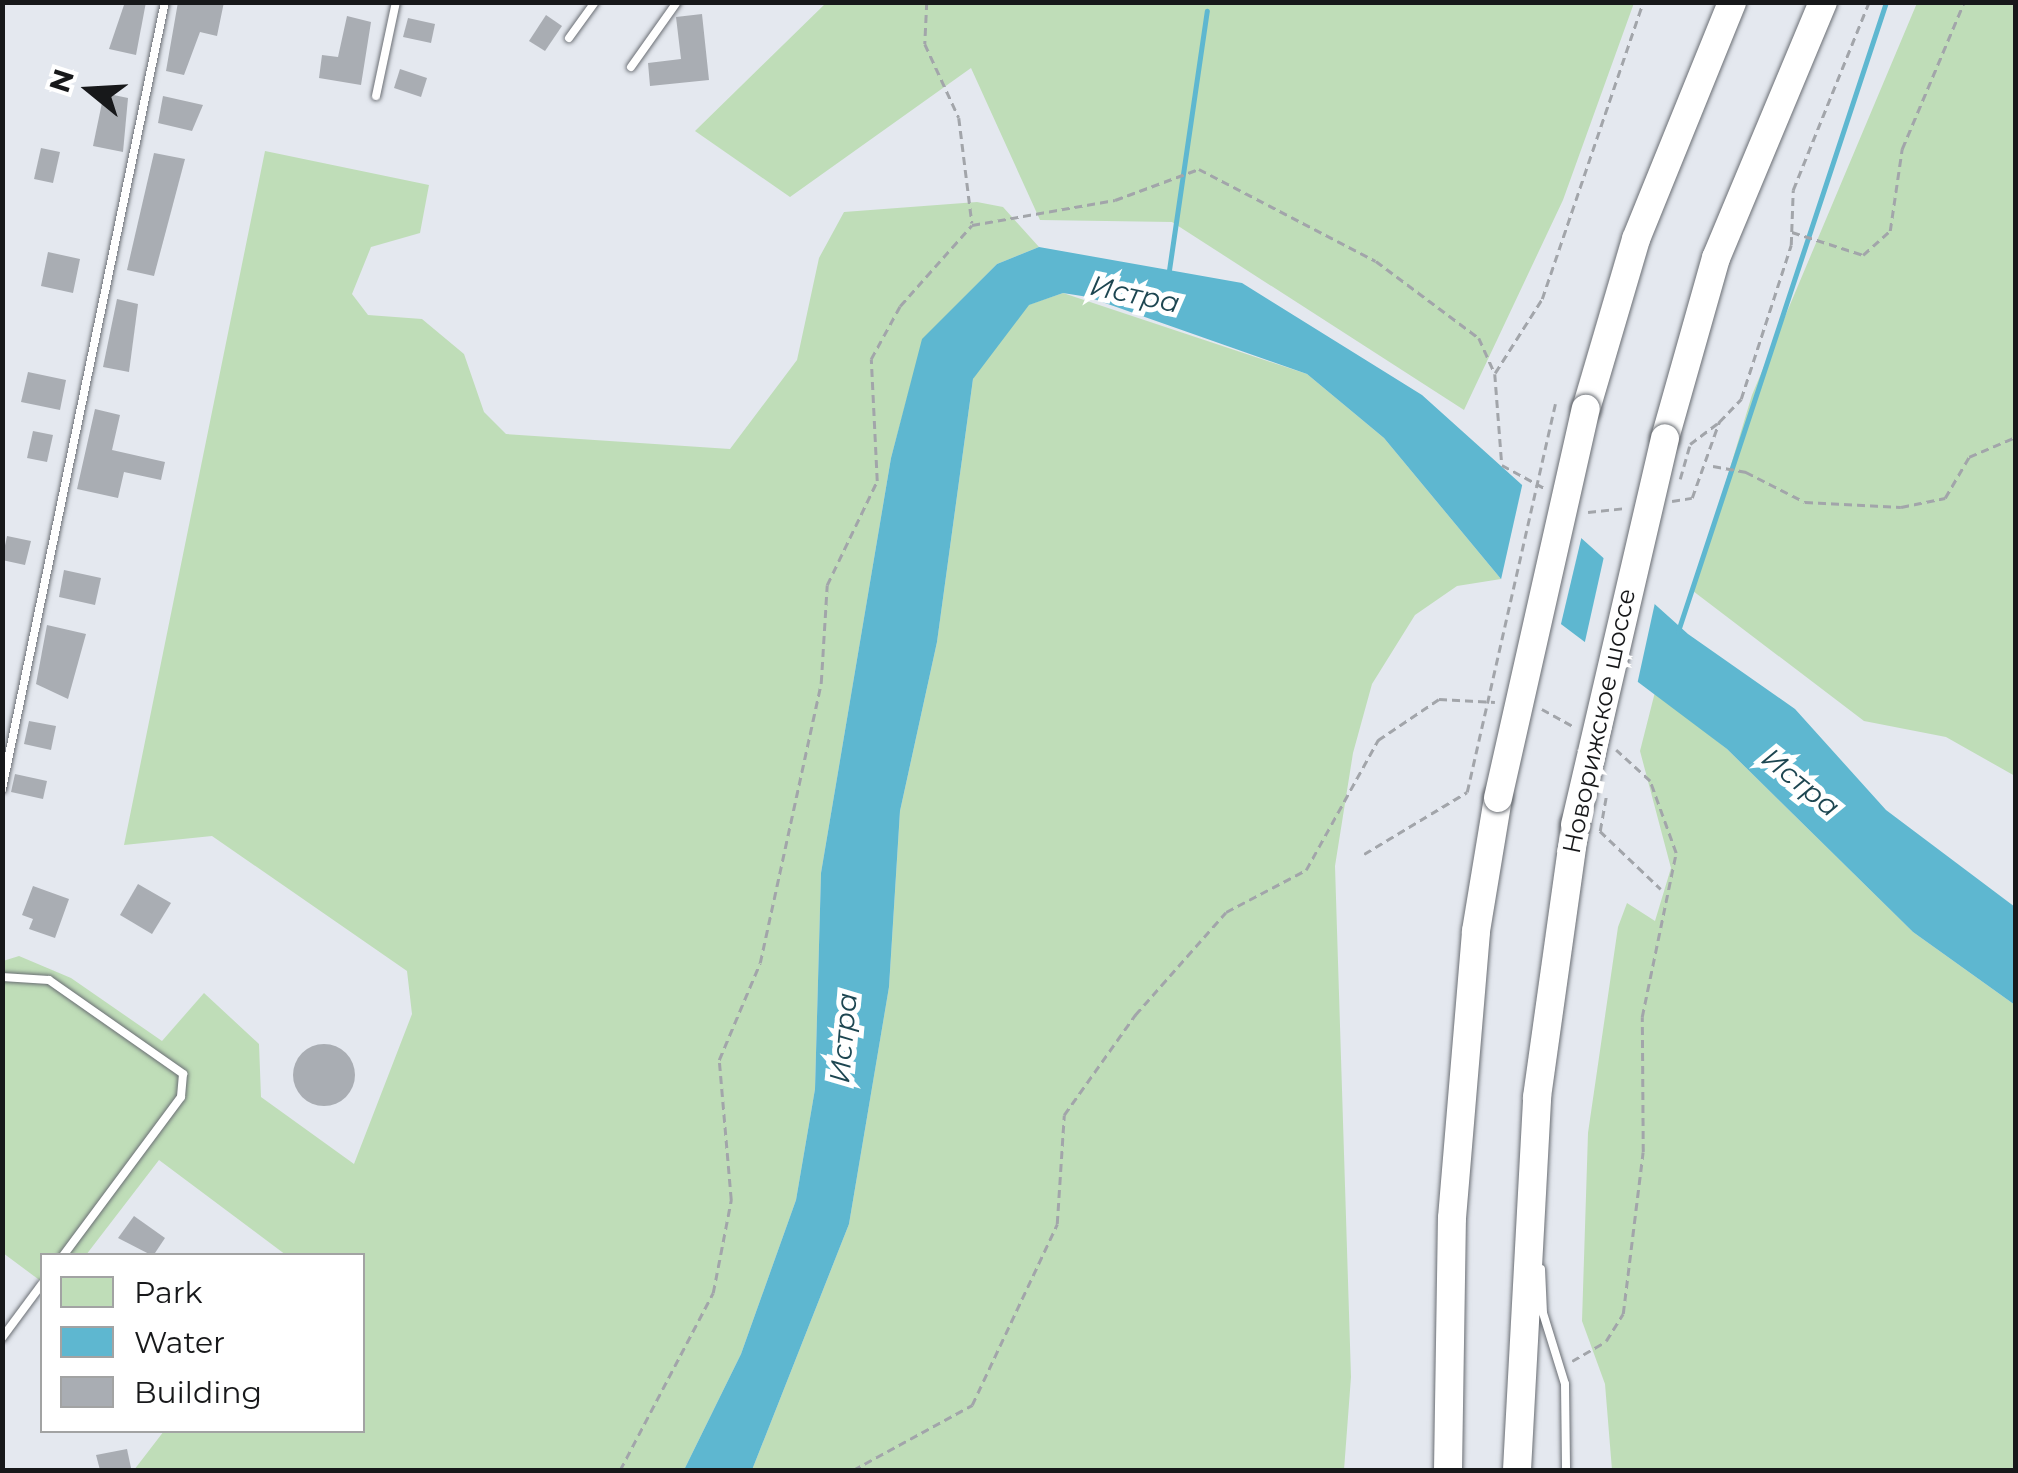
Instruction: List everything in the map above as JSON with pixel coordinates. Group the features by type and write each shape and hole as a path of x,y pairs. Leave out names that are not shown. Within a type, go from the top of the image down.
{"highway":[{"path":"1448,1470 1452,1218 1476,932 1498,798 1586,409 1636,239 1732,2"},
{"name":"Новорижское шоссе","path":"1518,1470 1537,1097 1587,828 1678,441 1716,258 1823,2"}],"lane":[{"path":"2,789 165,2"},
{"path":"376,96 396,2"},
{"path":"569,38 595,2"},
{"path":"631,67 677,2"},
{"path":"2,977 48,980 183,1074 182,1097 66,1253"},
{"path":"1537,1097 1543,1313 1558,1368 1566,1470"},
{"path":"2,1338 40,1287"}],"path":[{"path":"926,2 925,44 959,118 972,225"},
{"path":"1495,374 1542,299 1644,2"},
{"path":"1678,441 1720,422 1741,400 1792,232 1793,190 1869,2"},
{"path":"1792,232 1863,255 1890,231 1902,150 1964,2"},
{"path":"620,1470 713,1293 732,1182 719,1060 760,963 822,683 821,615 878,482 872,358 900,306 972,225 1115,200 1199,169 1376,262 1480,338 1495,374 1502,465 1561,497"},
{"path":"1364,854 1467,792 1556,400"},
{"path":"1658,503 1692,498 1711,466 1720,422"},
{"path":"1711,466 1746,472 1805,502 1900,507 1945,498 1969,458 2016,437"},
{"path":"1576,505 1590,513 1642,506"},
{"path":"853,1470 972,1405 1056,1224 1064,1115 1135,1015 1226,912 1306,870 1378,740 1440,699 1515,704"},
{"path":"1534,705 1580,730"},
{"path":"1558,1368 1606,1341 1623,1314 1643,1152 1642,1017 1662,890 1676,853 1670,819 1650,781 1610,746"},
{"path":"1587,828 1662,890"}],"green space":[{"path":"826,2 1634,3 1563,200 1464,410 1172,222 1040,220 971,68 790,197 695,131"},
{"path":"1917,3 2015,3 2015,776 1946,737 1864,721 1693,591 1752,395"},
{"path":"265,151 429,185 420,233 371,247 352,294 368,315 422,319 464,354 484,412 506,434 730,449 797,360 819,258 844,212 977,202 1003,207 1039,247 997,264 923,339 891,458 821,873 815,1089 796,1200 741,1354 684,1470 134,1470 162,1433 365,1433 365,1253 283,1253 159,1160 88,1253 40,1253 40,1281 3,1253 3,961 19,956 71,978 162,1041 204,993 259,1044 261,1097 354,1164 412,1014 407,971 212,836 124,845"},
{"path":"1063,293 1307,374 1384,438 1501,579 1457,586 1415,615 1372,684 1353,753 1335,866 1351,1377 1344,1470 752,1470 849,1224 889,987 900,811 937,642 973,379 1002,329 1028,305"},
{"path":"1655,692 1727,749 1913,932 2015,1005 2015,1470 1612,1470 1605,1384 1582,1321 1588,1133 1618,927 1627,903 1655,921 1671,868 1640,751"}],"water":[{"name":"Истра","path":"1039,247 1242,283 1422,395 1688,634 1795,709 1886,810 2015,907 2015,1005 1913,932 1727,749 1501,579 1384,438 1307,374 1088,297 1063,293 1029,305 973,379 937,642 900,811 889,987 849,1224 752,1470 684,1470 741,1354 796,1200 815,1089 821,873 891,458 922,339 997,264"}],"pier":[{"path":"1524,477 1583,531 1560,628 1500,584"},
{"path":"1605,552 1656,598 1637,685 1584,646"}],"building":[{"path":"125,2 146,2 136,55 109,49"},
{"path":"178,2 224,2 217,36 200,32 184,75 166,71"},
{"path":"702,14 709,80 650,86 648,63 681,59 676,17"},
{"path":"546,15 562,26 545,51 529,41"},
{"path":"347,16 371,22 361,85 319,78 322,55 338,57"},
{"path":"408,18 435,24 431,43 403,37"},
{"path":"400,69 427,78 421,97 394,88"},
{"path":"104,93 128,98 123,152 93,146"},
{"path":"163,96 203,105 192,131 158,123"},
{"path":"41,148 60,152 53,183 34,179"},
{"path":"154,153 185,159 154,276 127,270"},
{"path":"48,252 80,259 73,293 41,286"},
{"path":"117,299 138,304 129,372 103,367"},
{"path":"28,372 66,380 60,410 21,402"},
{"path":"95,409 120,415 112,450 165,462 161,480 124,472 118,498 77,489"},
{"path":"33,431 53,435 47,462 27,458"},
{"path":"7,536 31,541 25,565 2,560"},
{"path":"64,570 101,578 95,605 59,597"},
{"path":"47,625 86,634 68,699 36,684"},
{"path":"29,721 56,726 51,750 24,744"},
{"path":"15,774 47,781 43,799 11,792"},
{"path":"138,884 171,903 152,934 120,915"},
{"path":"33,886 69,899 55,938 29,929 33,919 22,915"},
{"path":"324,1044 346,1053 355,1075 346,1097 324,1106 302,1097 293,1075 302,1053"},
{"path":"134,1216 165,1238 155,1253 147,1253 118,1238"},
{"path":"127,1449 131,1468 100,1470 96,1455"}],"waterway":[{"path":"1678,631 1886,2"},
{"name":"Истра","path":"1169,270 1207,11"}]}
